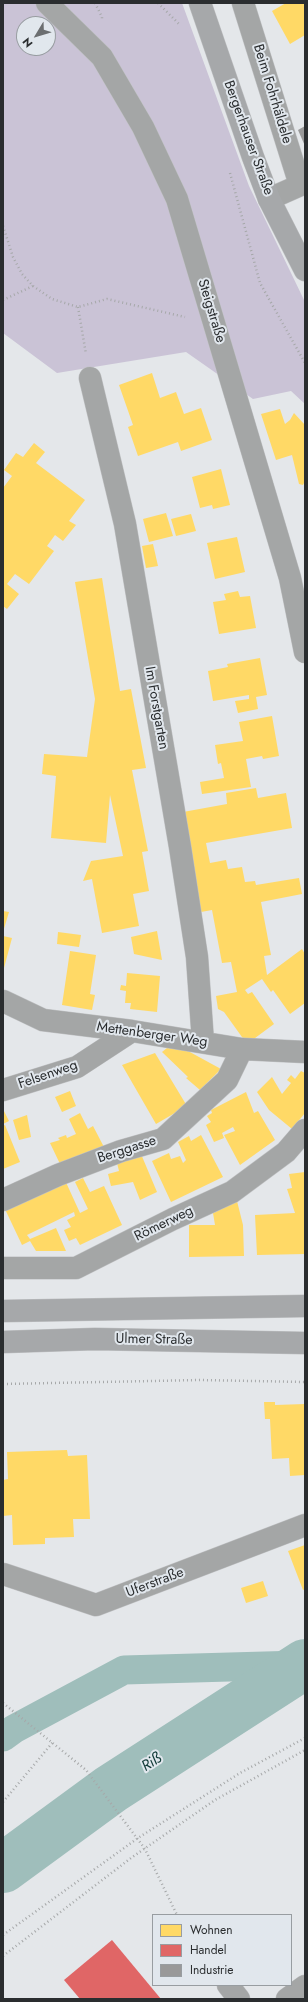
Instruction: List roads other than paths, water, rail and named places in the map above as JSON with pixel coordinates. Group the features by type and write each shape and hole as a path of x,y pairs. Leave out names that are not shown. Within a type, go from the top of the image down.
{"main road":[{"name":"Bergerhauser Straße","path":"200,3 253,157 269,198 305,270"},
{"path":"3,1311 305,1306"},
{"name":"Ulmer Straße","path":"3,1342 95,1339 305,1343"}],"street":[{"name":"Steigstraße","path":"47,3 102,57 143,127 177,199 290,578 305,652"},
{"name":"Beim Fohrhäldele","path":"243,3 303,184"},
{"path":"269,198 303,184"},
{"name":"Im Forstgarten","path":"90,378 124,524 174,815 197,957 203,1042"},
{"name":"Mettenberger Weg","path":"3,1001 43,1020 132,1031 242,1049 305,1052"},
{"name":"Felsenweg","path":"3,1090 77,1067 132,1031"},
{"name":"Berggasse","path":"3,1200 58,1174 121,1151 163,1139 227,1080 242,1049"},
{"name":"Römerweg","path":"3,1268 76,1268 173,1219 232,1192 286,1152 305,1130"},
{"name":"Uferstraße","path":"3,1574 96,1605 305,1525"},
{"path":"229,1986 239,1999"},
{"path":"287,1999 305,1986"}],"waterway":[{"name":"Riß","path":"3,1868 111,1789 305,1664"},
{"path":"3,1737 14,1729 124,1670 300,1665"}]}
